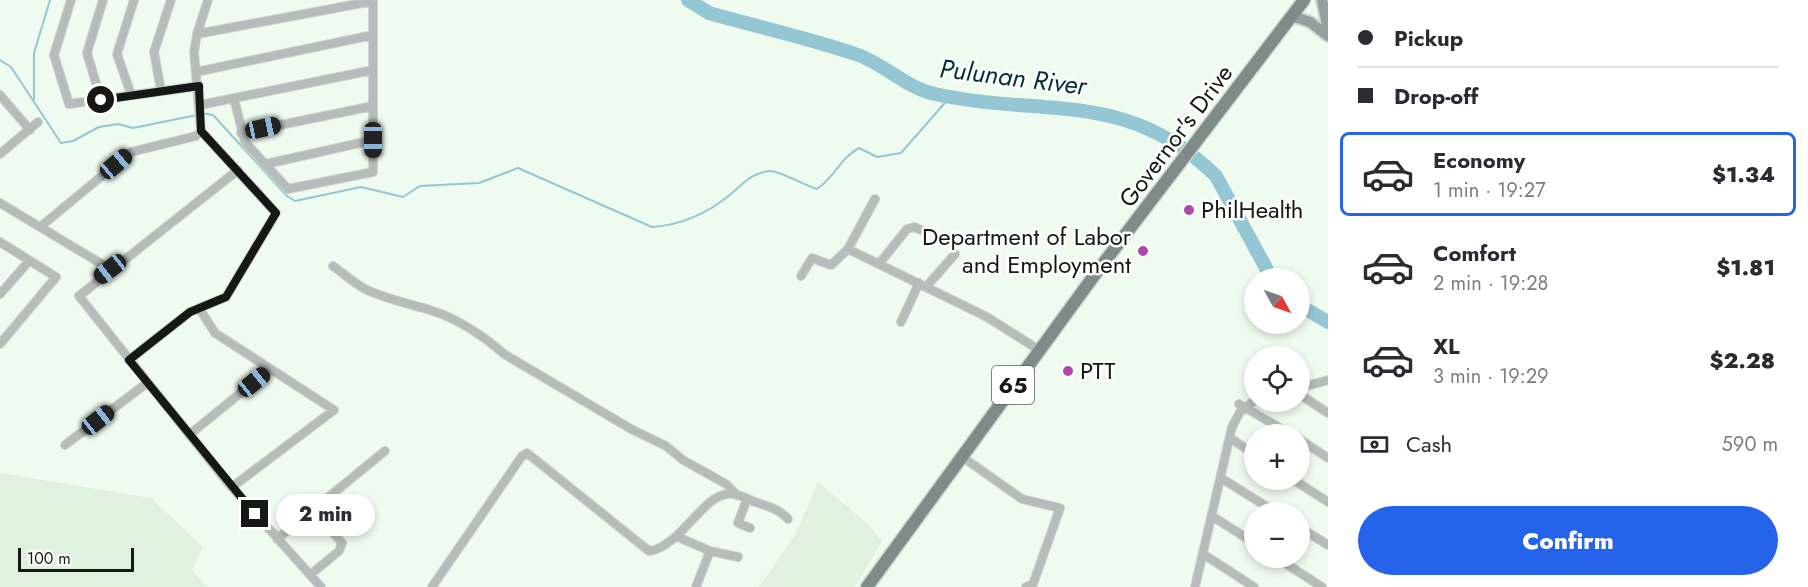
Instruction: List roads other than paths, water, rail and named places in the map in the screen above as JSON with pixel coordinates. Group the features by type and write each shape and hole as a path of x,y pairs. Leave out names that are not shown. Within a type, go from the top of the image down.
{"main road":[{"name":"Governor's Drive","path":"867,587 1039,350 1304,0"}],"street":[{"path":"71,0 54,55 69,104 199,86"},
{"path":"101,100 87,52 103,0"},
{"path":"130,94 117,54 134,0"},
{"path":"161,90 154,52 171,0"},
{"path":"129,360 190,312 226,297 232,291 276,213 201,131 199,86 196,72 197,34 208,0"},
{"path":"1322,0 1328,31"},
{"path":"197,34 373,1 373,172 293,190 288,189 245,142 234,99"},
{"path":"1292,16 1310,22 1328,36"},
{"path":"196,72 373,35"},
{"path":"200,108 373,70"},
{"path":"0,95 30,130"},
{"path":"241,132 373,106"},
{"path":"0,154 38,122"},
{"path":"40,227 131,152 196,136 201,131"},
{"path":"266,164 373,140"},
{"path":"238,170 110,269 79,296 232,487 321,587"},
{"path":"801,276 812,258 831,265 848,249 876,199"},
{"path":"0,203 110,269"},
{"path":"879,264 909,228 923,231"},
{"path":"0,344 56,277 1,244"},
{"path":"848,249 987,317 1039,350"},
{"path":"901,322 922,285 955,254"},
{"path":"0,294 29,261"},
{"path":"333,266 364,289 434,312 456,322 489,341 504,354 631,429 666,446 682,460 726,484 737,495"},
{"path":"199,308 215,333 334,410 232,487"},
{"path":"189,435 270,369"},
{"path":"1310,385 1328,380"},
{"path":"65,445 147,383"},
{"path":"1310,401 1328,413"},
{"path":"1195,587 1234,421 1244,408"},
{"path":"1259,412 1276,424"},
{"path":"1230,438 1244,447"},
{"path":"1310,447 1328,458"},
{"path":"277,539 385,451"},
{"path":"432,587 522,456 527,453 645,549 653,550 678,537 712,501 725,494 737,495 774,509 788,519"},
{"path":"961,456 1022,499 1060,508 1033,584 1026,587"},
{"path":"1221,478 1259,502"},
{"path":"1309,490 1328,502"},
{"path":"747,499 738,523 750,528"},
{"path":"310,575 339,551 342,543 314,510"},
{"path":"1212,516 1244,537"},
{"path":"1310,534 1328,545"},
{"path":"678,537 710,551 738,557"},
{"path":"696,587 710,551"},
{"path":"1203,554 1254,587"},
{"path":"1293,568 1322,587"}],"waterway":[{"path":"34,99 34,53 50,0"},
{"name":"Pulunan River","path":"688,0 709,13 858,55 915,87 935,94 975,101 1083,111 1117,118 1150,129 1183,148 1216,176 1266,268"},
{"path":"0,60 11,67 61,143 73,141 99,127 118,124 133,128 197,115"},
{"path":"202,113 213,115 287,196 295,201 361,187 403,197 420,186 479,183 518,168 652,227 685,221 704,212 722,201 748,179 763,172 774,171 817,189 829,179 852,152 859,148 877,157 901,153 950,97"},
{"name":"Pulunan River","path":"1310,311 1328,322"}],"place":[{"name":"PhilHealth","path":"1189,210"},
{"name":"Department of Labor and Employment","path":"1143,251"},
{"name":"PTT","path":"1068,371"}]}
